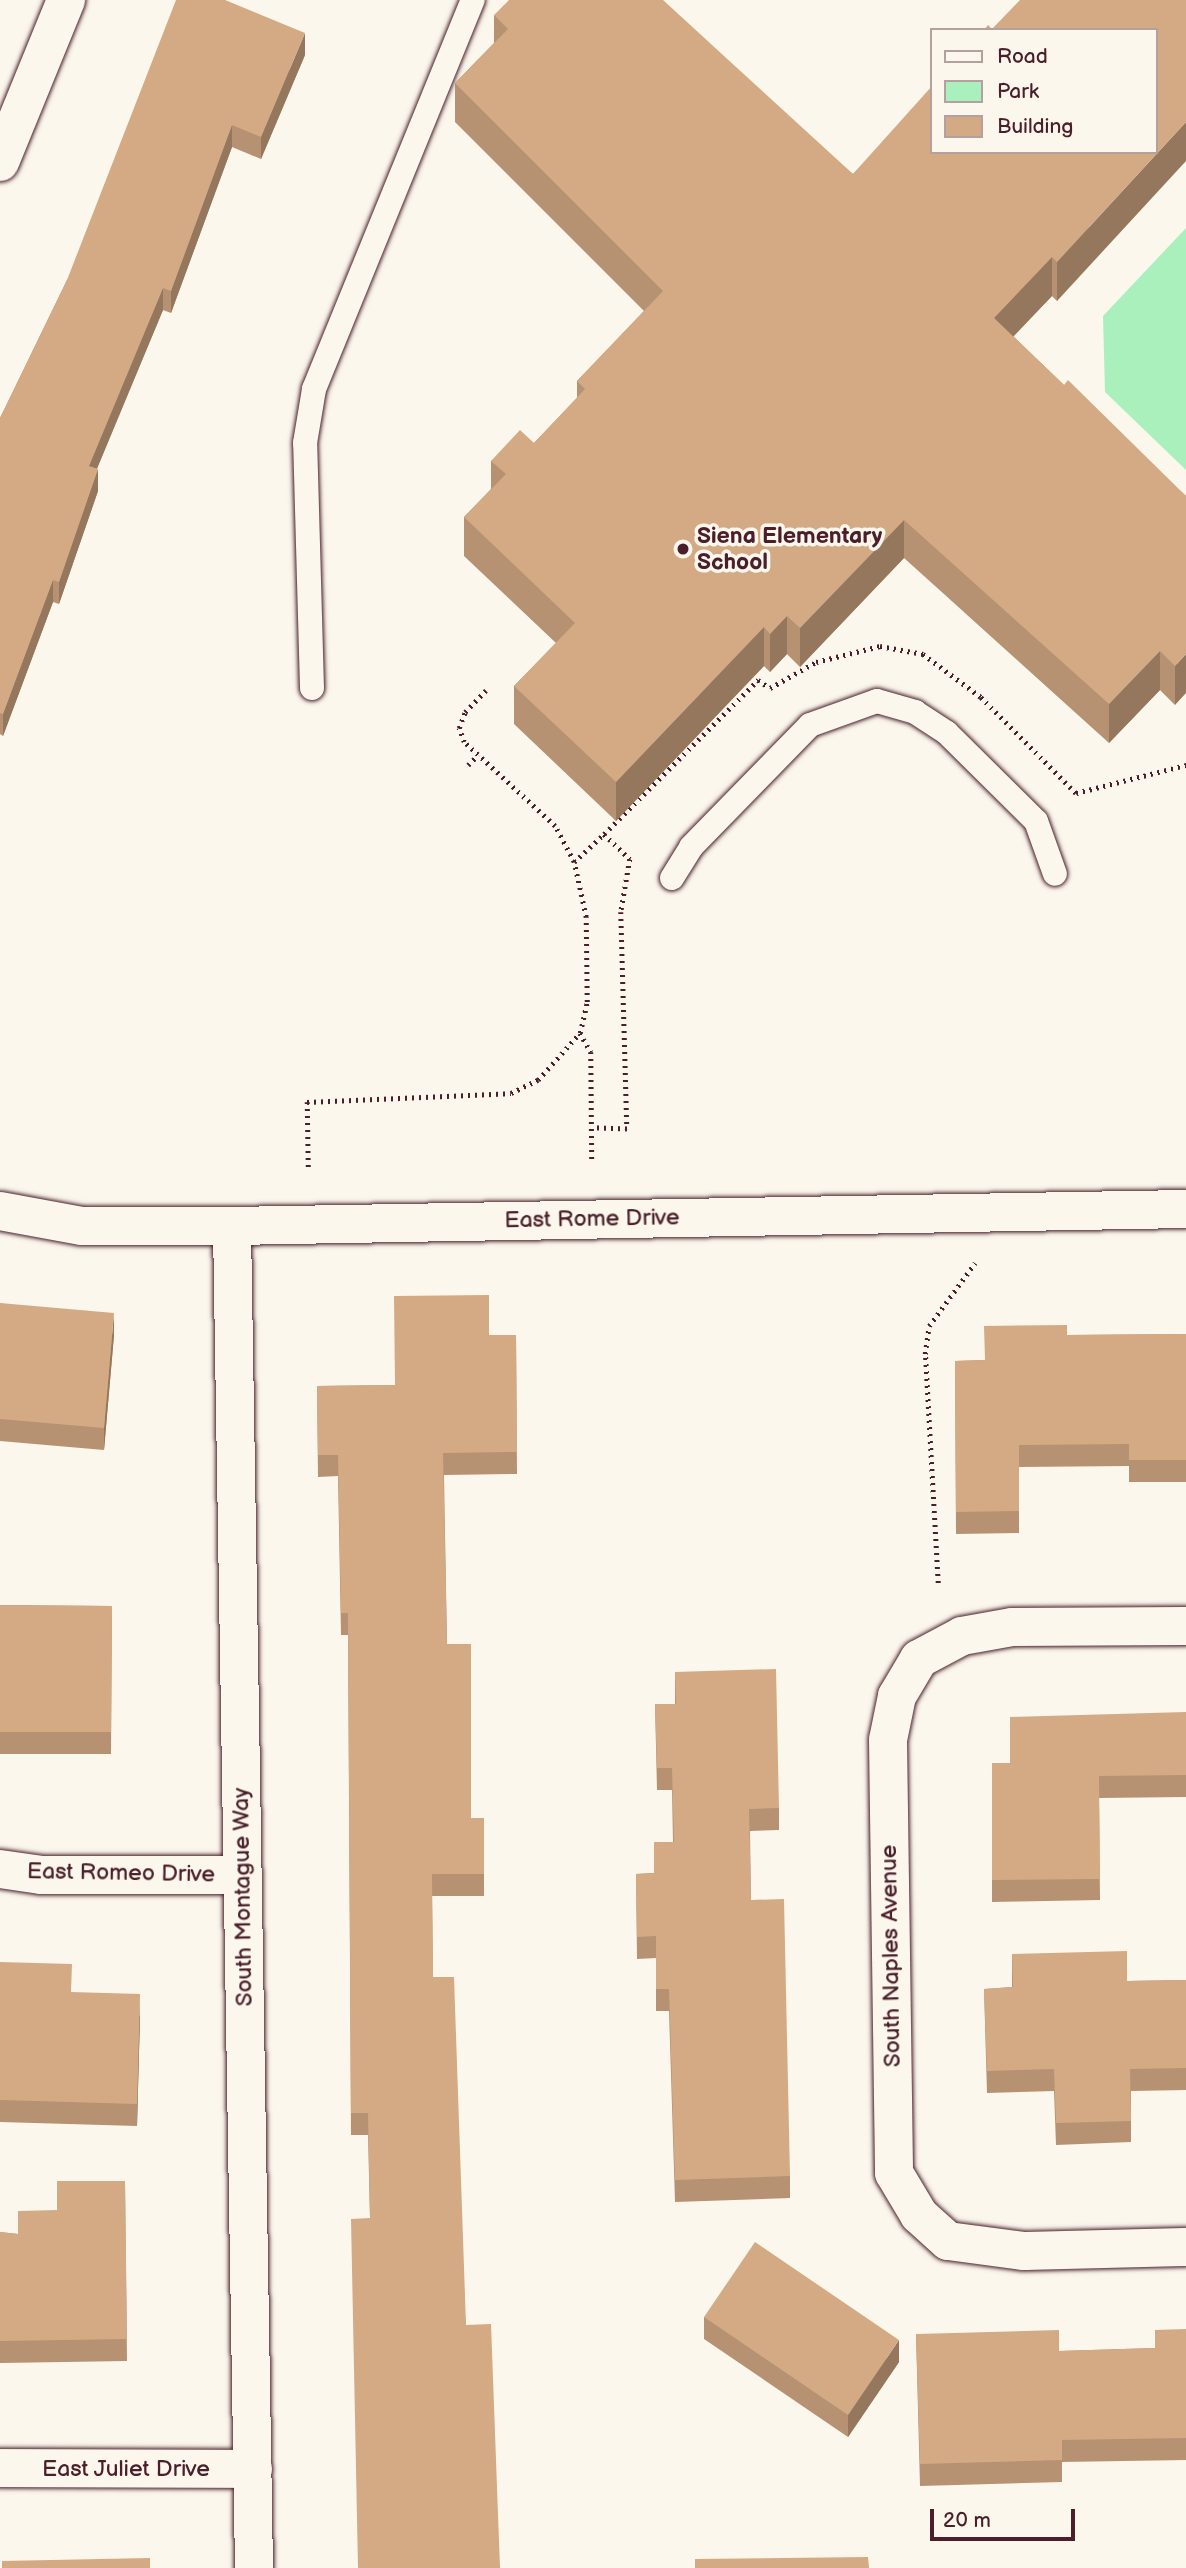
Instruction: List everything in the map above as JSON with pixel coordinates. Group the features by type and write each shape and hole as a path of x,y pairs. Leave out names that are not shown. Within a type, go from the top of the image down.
{"street":[{"path":"0,162 66,0"},
{"name":"East Rome Drive","path":"0,1211 82,1226 232,1226 1186,1209"},
{"name":"South Montague Way","path":"232,1226 254,2568"},
{"name":"South Naples Avenue","path":"1186,1626 1012,1627 962,1636 919,1659 897,1696 888,1740 894,2173 919,2215 948,2241 1024,2251 1186,2248"},
{"name":"East Romeo Drive","path":"0,1869 41,1875 242,1875"},
{"name":"East Juliet Drive","path":"0,2468 253,2469"}],"lane":[{"path":"312,688 305,443 314,388 473,0"},
{"path":"672,878 691,847 810,725 877,701 915,712 947,733 1036,821 1055,874"}],"path":[{"path":"309,1167 307,1102 511,1093 538,1080 580,1033 587,1002 586,917 574,863 555,826 478,755 459,728 486,690"},
{"path":"468,765 478,755"},
{"path":"574,863 604,834 630,859 621,912 627,1129 592,1128"},
{"path":"580,1033 591,1052 592,1162"},
{"path":"938,1583 925,1354 929,1326 975,1263"}],"green space":[{"path":"1186,228 1186,470 1105,392 1103,316"}],"building":[{"path":"176,0 225,0 305,33 261,137 232,125 171,291 163,288 89,466 98,469 59,582 53,580 3,714 0,713 0,418 67,280"},
{"path":"509,0 663,0 853,174 930,88 930,154 1157,154 1057,262 1052,257 994,318 1064,385 1068,380 1186,496 1186,654 1175,666 1160,651 1109,704 904,520 800,628 787,616 770,634 764,627 616,782 514,686 575,623 464,517 506,474 491,461 520,430 534,443 585,389 577,381 663,291 455,83 508,29 494,15"},
{"path":"1020,0 1186,0 1186,122 1158,152 1158,28 993,28"},
{"path":"489,1295 489,1335 516,1335 517,1452 443,1453 447,1644 471,1644 471,1818 484,1818 484,1874 432,1874 433,1977 454,1977 466,2325 491,2324 500,2568 358,2568 351,2219 370,2218 368,2113 351,2113 348,1613 341,1613 338,1455 318,1455 317,1386 395,1385 394,1296"},
{"path":"0,1303 114,1313 104,1428 0,1419"},
{"path":"1067,1325 1067,1335 1186,1334 1186,1460 1129,1460 1129,1444 1019,1445 1019,1511 956,1512 955,1361 985,1360 984,1326"},
{"path":"0,1605 112,1606 111,1732 0,1732"},
{"path":"776,1669 779,1808 749,1809 751,1900 784,1899 790,2176 675,2180 669,1989 656,1989 656,1936 637,1937 636,1874 654,1873 654,1842 674,1842 672,1768 657,1768 655,1704 676,1704 675,1672"},
{"path":"1186,1712 1186,1775 1099,1776 1100,1879 992,1880 992,1763 1010,1763 1010,1717"},
{"path":"1127,1951 1127,1981 1186,1980 1186,2068 1130,2069 1131,2121 1056,2123 1054,2069 987,2071 984,1989 1013,1987 1012,1954"},
{"path":"0,1962 72,1964 71,1992 140,1994 137,2104 0,2100"},
{"path":"57,2181 125,2181 127,2339 0,2341 0,2232 18,2234 18,2211 57,2210"},
{"path":"755,2242 899,2340 848,2415 704,2317"},
{"path":"1186,2329 1186,2438 1062,2440 1062,2460 920,2464 916,2334 1059,2330 1059,2351 1155,2348 1155,2330"},
{"path":"868,2557 869,2568 695,2568 695,2559"},
{"path":"150,2558 150,2568 2,2568 2,2561"}],"place":[{"name":"Siena Elementary School","path":"683,549"}]}
